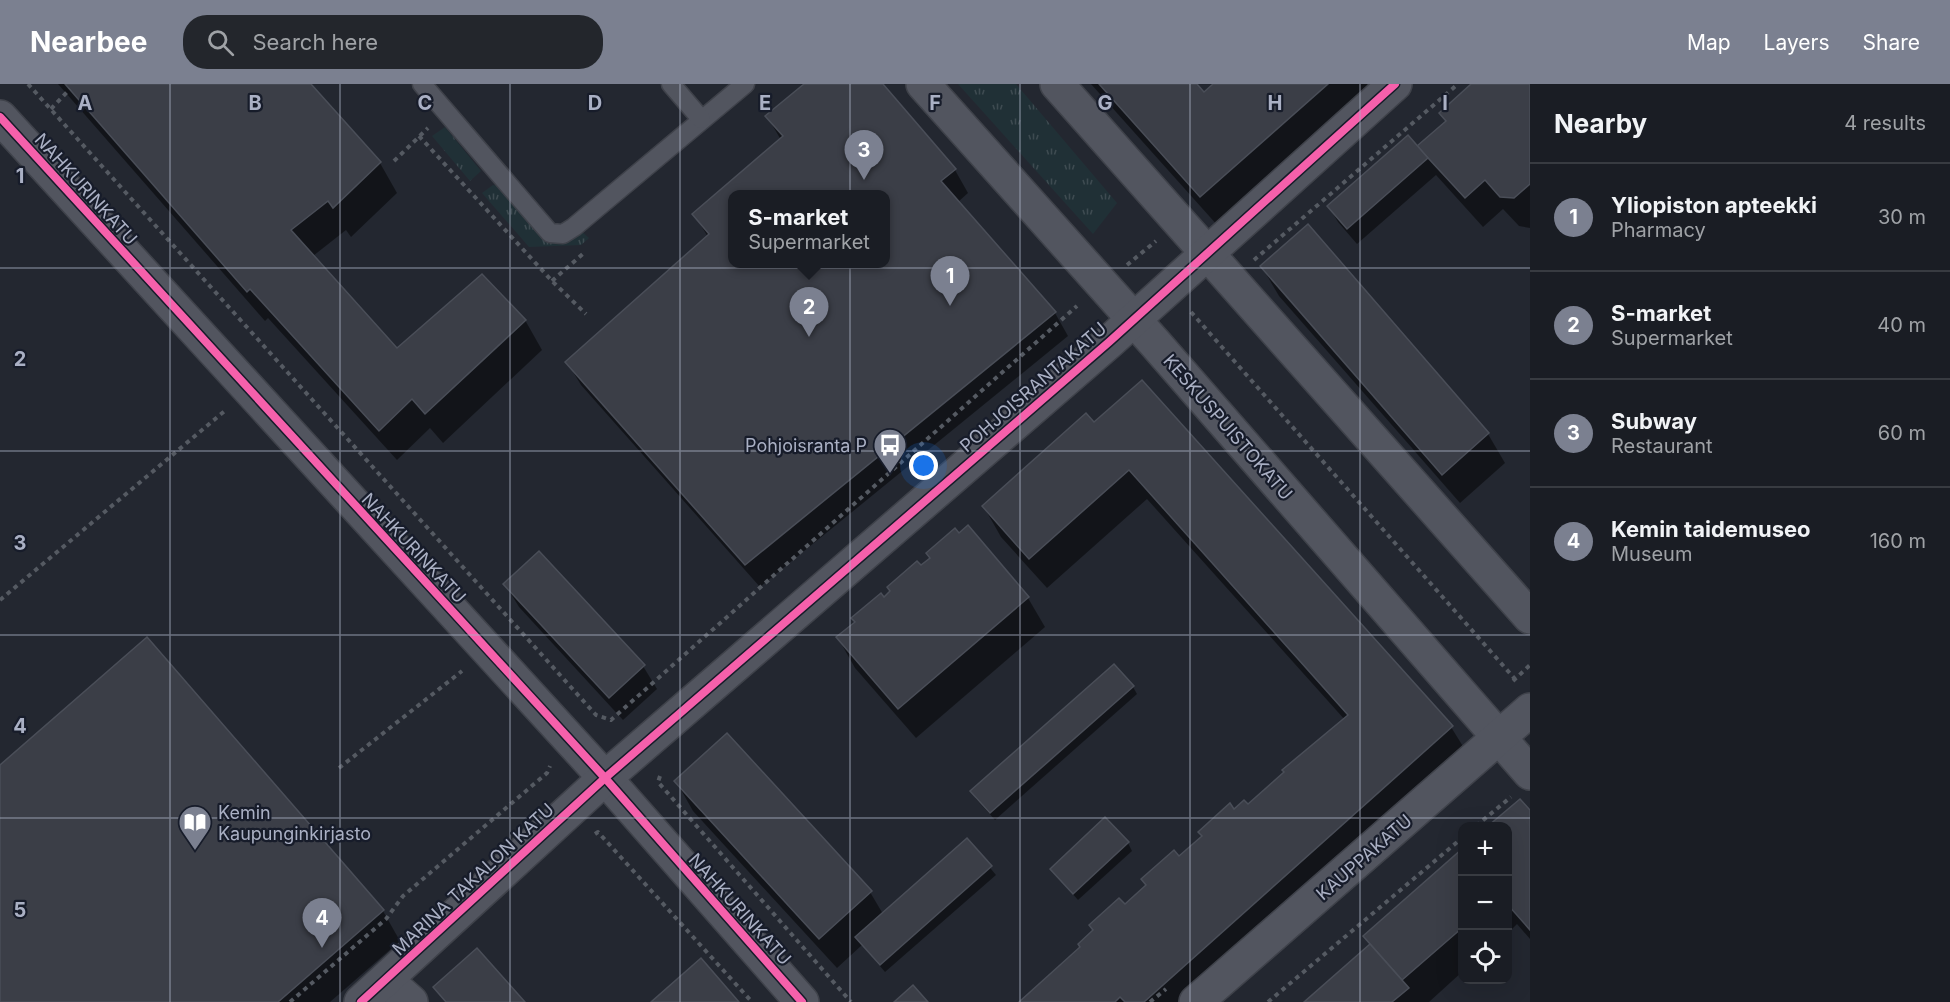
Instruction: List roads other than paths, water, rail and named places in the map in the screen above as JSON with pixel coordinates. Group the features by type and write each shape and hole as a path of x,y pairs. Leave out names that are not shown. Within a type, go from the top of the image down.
{"street":[{"name":"KESKUSPUISTOKATU","path":"923,84 1144,331 1499,738 1523,783"},
{"path":"1057,84 1530,617"},
{"name":"POHJOISRANTAKATU","path":"605,778 1144,331 1207,254 1395,84"},
{"name":"NAHKURINKATU","path":"0,117 605,778 802,1002"},
{"name":"KAUPPAKATU","path":"1196,1002 1530,710"},
{"name":"MARINA TAKALON KATU","path":"361,1002 605,778"},
{"path":"386,980 411,1002"}],"lane":[{"path":"422,84 550,233 556,234 563,234 574,227 701,118 745,84"},
{"path":"671,84 701,118"}],"place":[{"name":"Subway","path":"864,180"},
{"name":"Yliopiston apteekki","path":"950,306"},
{"name":"S-market","path":"809,337"},
{"name":"Pohjoisranta P","path":"890,474"},
{"name":"Kemin Kaupunginkirjasto","path":"195,851"},
{"name":"Kemin taidemuseo","path":"322,948"}]}
